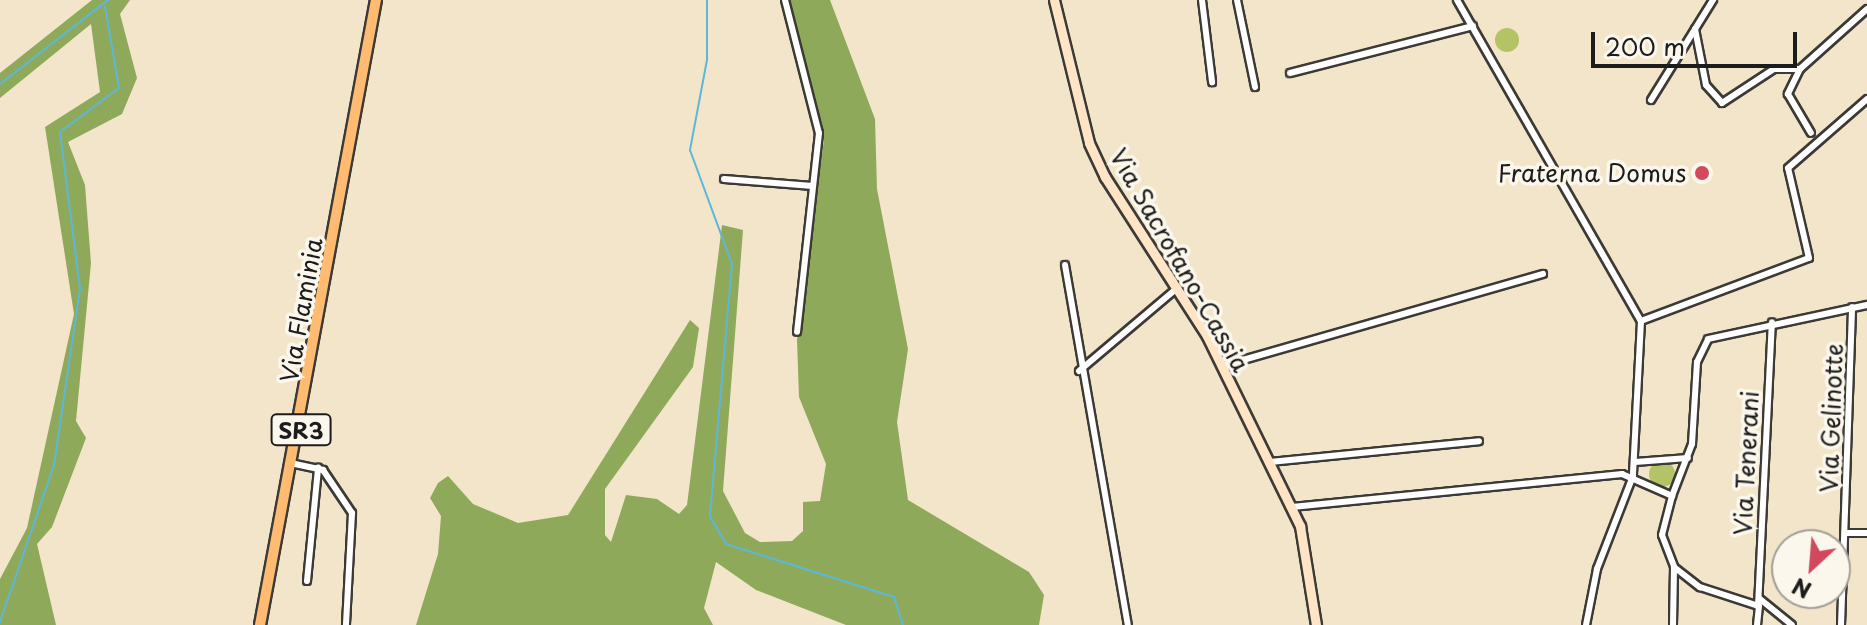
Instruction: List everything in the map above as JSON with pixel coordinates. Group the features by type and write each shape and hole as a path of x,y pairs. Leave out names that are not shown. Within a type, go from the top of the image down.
{"main road":[{"name":"Via Flaminia","path":"260,625 295,464 376,0"}],"street":[{"path":"785,0 818,124 797,332"},
{"name":"Via Sacrofano-Cassia","path":"1054,0 1089,143 1222,366 1292,507 1307,550 1316,625"},
{"path":"1202,0 1212,82"},
{"path":"1237,0 1255,87"},
{"path":"1457,0 1641,321 1633,476 1597,569 1586,625"},
{"path":"1651,100 1713,0"},
{"path":"1811,133 1788,94 1800,69 1867,9"},
{"path":"1290,73 1473,26"},
{"path":"1695,29 1706,85 1722,103 1774,69 1800,69"},
{"path":"1641,321 1809,258 1786,172 1867,99"},
{"path":"724,179 813,186"},
{"path":"1065,265 1079,371 1128,625"},
{"path":"1222,366 1543,274"},
{"path":"1079,371 1176,289"},
{"path":"1673,625 1674,567 1662,535 1672,496 1688,458 1704,344 1720,332 1867,305"},
{"name":"Via Gelinotte","path":"1846,529 1852,307"},
{"name":"Via Tenerani","path":"1757,625 1772,322"},
{"path":"1270,462 1479,441"},
{"path":"1635,462 1688,458"},
{"path":"295,464 318,468 353,518 346,625"},
{"path":"307,581 318,468"},
{"path":"1292,507 1633,476 1672,496"},
{"path":"1674,567 1700,587 1759,602 1792,625"}],"green space":[{"path":"92,0 130,0 120,14 137,78 122,114 68,142 85,185 91,263 76,421 86,438 52,527 37,544 56,625 0,625 0,579 27,528 74,314 45,127 100,92 91,24 0,98 0,73"},
{"path":"789,0 830,0 875,119 877,189 908,349 897,422 908,500 1029,572 1044,595 1039,625 846,625 756,590 716,562 704,608 713,625 416,625 438,554 441,516 430,498 438,483 448,476 473,504 518,523 568,515 690,320 699,328 693,367 605,489 605,535 611,542 626,495 657,499 679,514 687,505 722,225 743,230 723,491 745,533 760,542 792,541 803,531 803,502 820,501 826,464 799,397 797,340 824,139"},
{"path":"1507,28 1518,35 1519,40 1512,51 1507,52 1496,45 1495,40 1502,29"},
{"path":"1662,461 1671,465 1675,474 1671,483 1662,487 1653,483 1649,474 1653,465"}],"waterway":[{"path":"0,84 108,0"},
{"path":"707,0 707,60 690,150 732,264 710,517 726,544 894,597 903,625"},
{"path":"0,622 54,465 80,288 60,132 119,88 105,6"}],"place":[{"name":"Fraterna Domus","path":"1702,173"}]}
